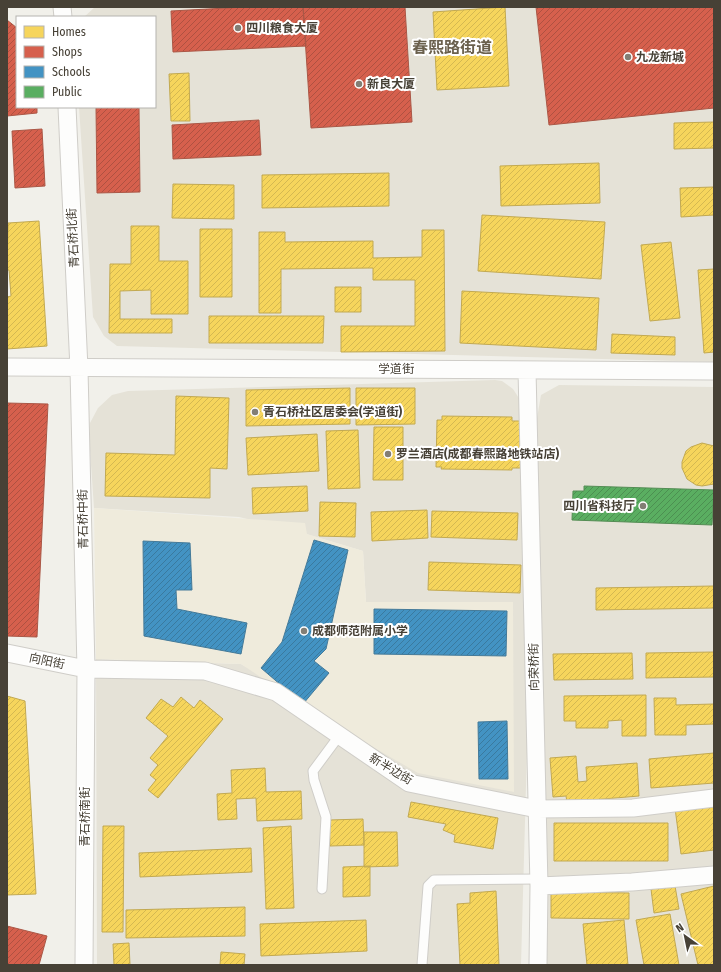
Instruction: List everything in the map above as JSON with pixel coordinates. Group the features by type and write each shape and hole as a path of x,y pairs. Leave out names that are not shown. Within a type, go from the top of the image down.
{"street":[{"name":"青石桥北街","path":"67,108 79,369"},
{"name":"学道街","path":"7,367 79,369 714,371"},
{"name":"青石桥中街","path":"79,369 86,670"},
{"name":"向荣桥街","path":"527,370 539,882 538,965"},
{"name":"向阳街","path":"7,653 86,670"},
{"name":"新半边街","path":"86,670 205,671 276,692 409,783 537,810 633,808 714,798"},
{"name":"青石桥南街","path":"84,965 86,670"},
{"path":"539,882 632,882 714,876"}],"lane":[{"path":"322,889 326,817 314,780 313,771 339,736"},
{"path":"422,965 428,886 434,880 539,882"}],"shaded area":[{"path":"95,7 714,7 714,362 117,346 104,336 93,317 79,108 156,108 156,16 85,16"},
{"path":"502,381 513,389 524,406 528,714 521,965 97,965 96,659 241,664 246,667 513,603 366,602 363,551 306,534 239,517 94,508 90,450 90,423 98,408 112,395 128,391"},
{"path":"559,385 714,387 714,965 547,965 537,418 541,395"},
{"name":"成都师范附属小学","path":"94,508 305,523 307,534 363,551 366,602 513,602 514,792 418,773 314,713 241,664 96,659"}],"building: Homes":[{"path":"505,7 509,86 437,90 433,12"},
{"path":"189,73 190,121 171,121 169,74"},
{"path":"714,122 714,148 674,149 674,123"},
{"path":"599,163 600,203 501,206 500,166"},
{"path":"389,173 389,206 262,208 262,175"},
{"path":"173,184 234,185 234,219 172,218"},
{"path":"714,187 714,215 681,217 680,188"},
{"path":"482,215 605,222 601,279 478,271"},
{"path":"39,221 47,346 7,349 7,297 11,296 9,270 7,270 8,223"},
{"path":"131,226 159,226 159,261 188,261 188,314 151,314 151,290 120,291 120,319 172,319 172,333 109,333 110,264 131,264"},
{"path":"200,229 232,229 232,297 200,297"},
{"path":"422,230 444,230 445,351 341,352 341,326 415,326 415,280 373,280 373,268 281,269 281,313 259,313 259,232 285,232 285,242 373,241 373,258 422,257"},
{"path":"671,242 680,318 650,321 641,245"},
{"path":"714,269 714,352 704,353 698,270"},
{"path":"335,287 361,287 361,312 335,312"},
{"path":"462,291 599,298 596,350 460,343"},
{"path":"209,316 324,316 323,343 209,343"},
{"path":"612,334 675,337 675,355 611,353"},
{"path":"350,388 350,424 246,426 246,390"},
{"path":"356,388 415,388 415,424 356,425"},
{"path":"176,396 229,398 227,469 210,468 210,498 105,496 106,453 175,455"},
{"path":"442,416 512,417 512,421 523,421 522,468 512,468 512,470 441,469 442,467 436,467 437,420 442,420"},
{"name":"罗兰酒店(成都春熙路地铁站店)","path":"374,427 403,427 403,480 373,480"},
{"path":"358,430 360,488 328,489 326,431"},
{"path":"317,434 319,471 248,475 246,438"},
{"path":"702,443 714,446 714,484 702,486 696,485 687,479 682,468 682,462 686,451 691,447"},
{"path":"307,486 308,511 253,514 252,488"},
{"path":"320,502 356,503 355,537 319,536"},
{"path":"427,510 428,538 372,541 371,512"},
{"path":"432,511 518,513 517,540 431,537"},
{"path":"429,562 521,565 520,593 428,590"},
{"path":"714,586 714,608 596,610 596,588"},
{"path":"714,652 714,677 646,678 646,653"},
{"path":"632,653 633,679 554,680 553,654"},
{"path":"646,695 646,736 622,736 622,720 608,721 608,728 576,728 576,721 564,721 564,696"},
{"path":"7,696 25,701 36,894 7,895"},
{"path":"181,697 194,708 200,700 223,719 158,798 148,790 156,780 150,775 158,765 150,758 168,736 146,718 161,699 173,707"},
{"path":"654,698 676,698 676,705 714,704 714,724 686,725 686,735 655,735"},
{"path":"714,753 714,783 651,788 649,759"},
{"path":"576,756 578,782 587,781 586,767 637,763 639,796 567,802 566,796 553,797 550,758"},
{"path":"265,768 266,792 301,791 302,819 257,821 256,798 236,799 237,819 218,820 217,794 232,793 231,770"},
{"path":"411,802 498,818 493,849 454,842 455,835 443,830 446,824 408,817"},
{"path":"714,803 714,850 681,854 675,808"},
{"path":"363,819 364,845 330,846 329,820"},
{"path":"554,823 668,823 668,861 554,861"},
{"path":"103,826 124,826 123,932 102,932"},
{"path":"291,826 294,908 266,909 263,828"},
{"path":"364,832 397,832 398,866 364,867"},
{"path":"251,848 252,872 140,877 139,853"},
{"path":"370,866 370,896 343,897 343,867"},
{"path":"675,886 679,909 654,913 651,889"},
{"path":"714,886 714,965 698,965 681,894"},
{"path":"496,891 499,965 460,965 457,904 470,903 470,893"},
{"path":"551,892 629,893 629,919 551,918"},
{"path":"245,907 245,936 126,938 126,910"},
{"path":"670,914 679,965 644,965 636,920"},
{"path":"366,920 367,951 261,956 260,924"},
{"path":"624,920 628,965 587,965 583,924"},
{"path":"129,943 130,965 114,965 113,944"},
{"path":"221,952 245,954 244,965 220,965"}],"building: Shops":[{"name":"四川粮食大厦","path":"245,7 303,7 306,46 173,52 171,11"},
{"name":"新良大厦","path":"303,7 405,7 412,122 311,128"},
{"name":"九龙新城","path":"536,7 714,7 714,108 549,125"},
{"path":"7,20 16,27 16,108 37,108 37,113 7,116"},
{"path":"96,108 139,108 140,192 97,193"},
{"path":"259,120 261,155 173,159 172,125"},
{"path":"42,129 45,186 15,188 12,131"},
{"path":"7,403 48,404 37,637 7,636"},
{"path":"7,926 47,936 39,965 7,965"}],"building: Schools":[{"path":"314,540 348,550 326,649 314,661 329,673 303,704 261,668 282,642"},
{"path":"143,541 190,543 192,590 176,590 177,609 247,623 241,654 144,636"},
{"path":"374,609 507,611 506,656 374,654"},
{"path":"507,721 508,779 479,779 478,722"}],"building: Public":[{"name":"四川省科技厅","path":"584,486 714,490 712,525 572,520 573,491 584,491"}],"place":[{"name":"四川粮食大厦","path":"238,28"},
{"name":"九龙新城","path":"628,57"},
{"name":"新良大厦","path":"359,84"},
{"name":"青石桥社区居委会(学道街)","path":"255,412"},
{"name":"罗兰酒店(成都春熙路地铁站店)","path":"388,454"},
{"name":"四川省科技厅","path":"643,506"},
{"name":"成都师范附属小学","path":"304,631"}],"district":[{"name":"春熙路街道","path":"452,47"}]}
